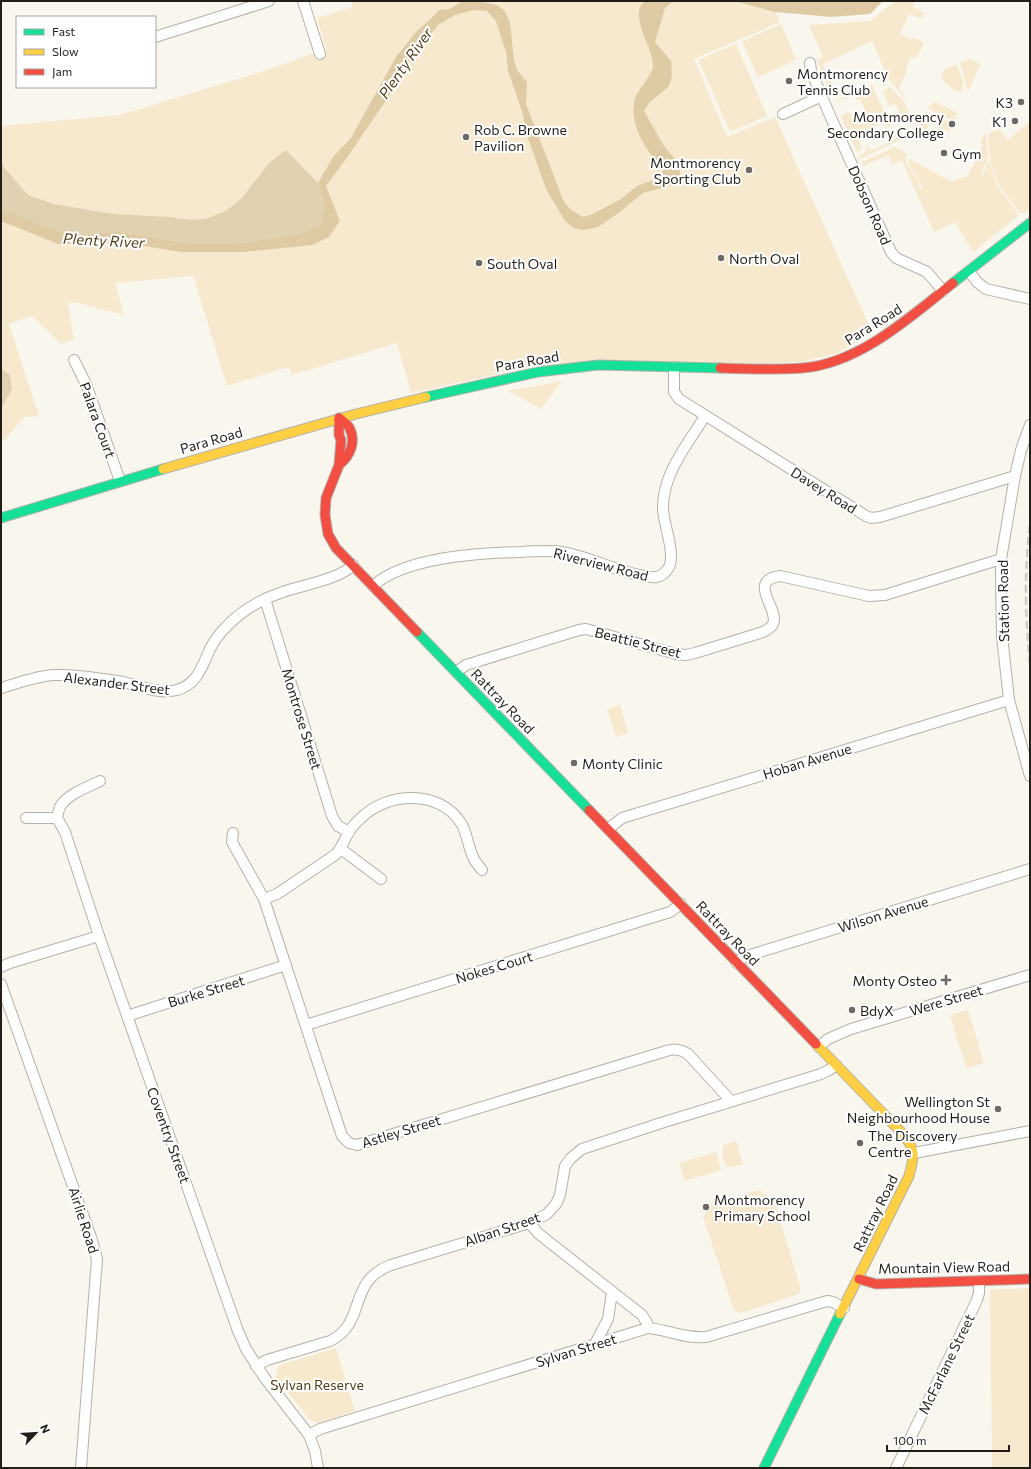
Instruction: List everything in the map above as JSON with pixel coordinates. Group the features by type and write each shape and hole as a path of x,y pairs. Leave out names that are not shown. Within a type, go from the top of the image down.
{"street":[{"path":"156,37 269,1"},
{"path":"303,1 320,54"},
{"name":"Dobson Road","path":"810,63 811,71 893,255 896,258 927,272 943,291"},
{"path":"783,114 822,96"},
{"name":"Para Road","path":"1,518 387,405 481,384 554,370 614,365 755,370 795,369 829,363 869,346 900,325 1030,223"},
{"path":"968,271 977,282 986,289 1030,299"},
{"name":"Palara Court","path":"74,360 86,384 120,482"},
{"name":"Davey Road","path":"674,367 674,388 679,399 871,518 880,517 1015,476"},
{"name":"Riverview Road","path":"373,586 381,578 414,565 436,560 493,553 560,551 629,573 650,577 662,575 668,570 671,563 663,500 671,472 676,462 706,416"},
{"name":"Rattray Road","path":"339,418 350,428 353,441 347,458 339,465 326,498 325,515 328,534 336,548 906,1137 912,1145 914,1153 909,1176 764,1468"},
{"name":"Station Road","path":"1030,425 1015,476 1002,559 1001,604 1002,636 1009,700 1030,776"},
{"name":"Beattie Street","path":"456,672 466,665 586,629 676,654 691,654 763,632 771,627 774,616 766,597 764,587 766,583 774,577 780,576 869,596 876,596 885,595 1002,559"},
{"name":"Alexander Street","path":"1,688 54,675 76,676 119,682 158,690 177,690 196,679 213,645 227,626 250,608 279,593 344,573 353,565"},
{"name":"Montrose Street","path":"265,599 332,816 338,826 348,832"},
{"name":"Hoban Avenue","path":"608,829 622,818 1009,700"},
{"path":"26,818 57,818 60,806 65,801 87,787 100,781"},
{"path":"264,899 277,894 335,855 341,849 348,832 364,815 375,807 403,798 415,797 440,803 456,818 465,832 473,858 482,870"},
{"name":"Coventry Street","path":"57,818 68,840 99,936 238,1331 256,1366 309,1435 315,1451 318,1468"},
{"name":"Astley Street","path":"233,833 232,842 264,899 342,1136 345,1140 357,1145 677,1049 683,1050 688,1054 731,1101"},
{"path":"341,849 381,879"},
{"name":"Wilson Avenue","path":"737,963 741,959 757,953 1030,869"},
{"name":"Nokes Court","path":"306,1025 670,912 681,904"},
{"path":"1,967 99,936"},
{"name":"Burke Street","path":"127,1016 286,966"},
{"name":"Were Street","path":"819,1047 828,1039 851,1029 1030,975"},
{"name":"Airlie Road","path":"1,985 92,1240 97,1259 81,1468"},
{"name":"Alban Street","path":"256,1366 267,1360 330,1341 340,1336 352,1321 364,1286 370,1277 379,1270 390,1265 529,1223 547,1214 556,1204 560,1195 565,1166 571,1158 582,1149 821,1074 836,1065"},
{"path":"914,1153 1030,1131"},
{"path":"529,1223 538,1234 642,1315 648,1328"},
{"name":"Mountain View Road","path":"859,1279 876,1284 1030,1279"},
{"name":"McFarlane Street","path":"896,1468 977,1300 979,1293 978,1281"},
{"path":"595,1344 608,1319 612,1292"},
{"name":"Sylvan Street","path":"309,1435 320,1430 648,1328 659,1329 694,1338 706,1337 827,1301 834,1302 844,1308"}],"green space":[{"path":"351,1 771,1 780,22 694,59 727,137 775,117 872,332 835,354 800,362 511,371 411,393 397,343 292,375 289,367 227,386 193,276 115,283 124,315 74,302 68,304 74,339 61,344 32,316 9,324 39,416 24,417 5,440 1,441 1,126 120,115 261,72 326,49 317,18 352,7"},
{"path":"896,1 915,1 913,7 924,12 921,19 909,14 900,34 912,40 913,37 924,43 916,58 910,57 904,79 903,78 899,88 910,105 888,78 872,41 823,64 833,87 829,91 817,60 823,57 809,25 870,21"},
{"path":"781,24 796,60 758,77 742,41"},
{"path":"736,44 767,116 730,132 698,60"},
{"path":"969,59 981,64 968,91 960,63"},
{"path":"956,65 963,82 963,90 959,92 955,91 941,78 945,69"},
{"path":"872,85 890,125 888,128 885,122 856,134 862,147 857,152 841,116 848,112 849,114 851,113 854,120 859,118 862,124 869,120 860,99 857,100 854,95 835,103 834,102"},
{"path":"888,86 902,100 908,109 908,119 905,124 896,104 889,106 883,91 889,88"},
{"path":"933,102 958,113 954,121 927,108 930,107"},
{"path":"925,111 953,124 949,132 930,123 925,132 918,128"},
{"path":"1030,122 1030,209 1025,213 1020,213 998,184 991,164 988,134 999,129 1008,140"},
{"path":"900,129 904,138 859,159 859,157 866,151 867,145 870,151 896,139 894,134"},
{"path":"985,133 988,157 980,177 982,176 989,161 997,185 1018,214 1017,217 973,252 955,222 934,232 902,160 892,164 888,155 863,166 861,162 895,147 907,154 905,160 916,178 921,190 923,189 909,163 909,159 951,181 968,176 983,145 980,143"},
{"path":"562,381 541,409 508,391"},
{"path":"620,705 628,733 616,737 607,709"},
{"path":"968,1010 984,1063 966,1068 950,1015"},
{"path":"736,1141 743,1164 726,1167 723,1159 723,1145"},
{"path":"716,1152 721,1170 685,1181 679,1163"},
{"path":"759,1190 774,1200 800,1286 800,1292 796,1295 741,1313 736,1312 733,1308 703,1217 712,1204"},
{"path":"1030,1288 1030,1468 992,1468 990,1290"},
{"name":"Sylvan Reserve","path":"336,1348 355,1411 317,1423 310,1420 276,1377 277,1370 280,1365"}],"shaded area":[{"path":"286,150 318,183 325,206 321,224 299,234 232,244 193,244 115,231 82,235 65,234 1,209 1,164 28,195 54,204 113,214 169,217 191,220 205,219 226,211 241,199 270,162"},
{"path":"1,369 10,375 12,390 1,408"}],"water":[{"name":"Plenty River","path":"463,1 478,1 497,5 505,11 510,23 514,60 517,70 527,82 526,104 564,202 570,209 583,217 591,215 621,199 637,186 656,179 663,174 662,170 643,142 634,120 635,99 653,68 652,57 642,31 639,14 640,7 645,1 678,1 671,3 665,8 655,42 671,61 672,76 669,86 649,103 644,111 664,146 674,158 680,170 680,180 672,185 643,193 598,227 583,230 574,228 565,221 546,189 528,138 522,111 508,71 506,52 496,21 487,11 473,10 455,15 438,25 411,59 389,96 326,186 340,221 329,237 312,245 243,252 181,252 126,243 58,244 1,221 1,209 65,234 82,235 115,231 193,244 232,244 299,234 321,224 325,206 318,183 333,157 351,138 396,57 416,32 440,10 450,9"},
{"path":"735,1 883,1 870,14 831,17 775,12"}],"railway":[{"path":"1030,525 1026,594 1030,664"}],"traffic: fast":[{"path":"953,283 1030,223"},
{"path":"426,397 538,372 598,365 720,368"},
{"path":"1,518 163,469"},
{"path":"417,632 589,810"},
{"path":"764,1468 840,1314"}],"traffic: slow":[{"path":"163,469 356,414 426,397"},
{"path":"816,1044 901,1132 906,1138 913,1152 909,1176 840,1314"}],"traffic: jam":[{"path":"720,368 803,368 824,364 844,357 864,348 902,324 953,283"},
{"path":"339,418 339,435 341,440 339,465 326,498 325,515 328,534 336,548 417,632"},
{"path":"339,418 346,423 352,434 351,448 347,457 340,464"},
{"path":"589,810 816,1044"},
{"path":"859,1279 876,1284 1030,1279"}],"place":[{"name":"Montmorency Tennis Club","path":"789,81"},
{"name":"K3","path":"1021,102"},
{"name":"K1","path":"1015,121"},
{"name":"Montmorency Secondary College","path":"952,124"},
{"name":"Rob C. Browne Pavilion","path":"466,137"},
{"name":"Gym","path":"944,153"},
{"name":"Montmorency Sporting Club","path":"749,170"},
{"name":"North Oval","path":"721,258"},
{"name":"South Oval","path":"479,263"},
{"name":"Monty Clinic","path":"574,763"},
{"name":"Monty Osteo","path":"946,980"},
{"name":"BdyX","path":"852,1010"},
{"name":"Wellington St Neighbourhood House","path":"998,1109"},
{"name":"The Discovery Centre","path":"860,1143"},
{"name":"Montmorency Primary School","path":"706,1207"}]}
